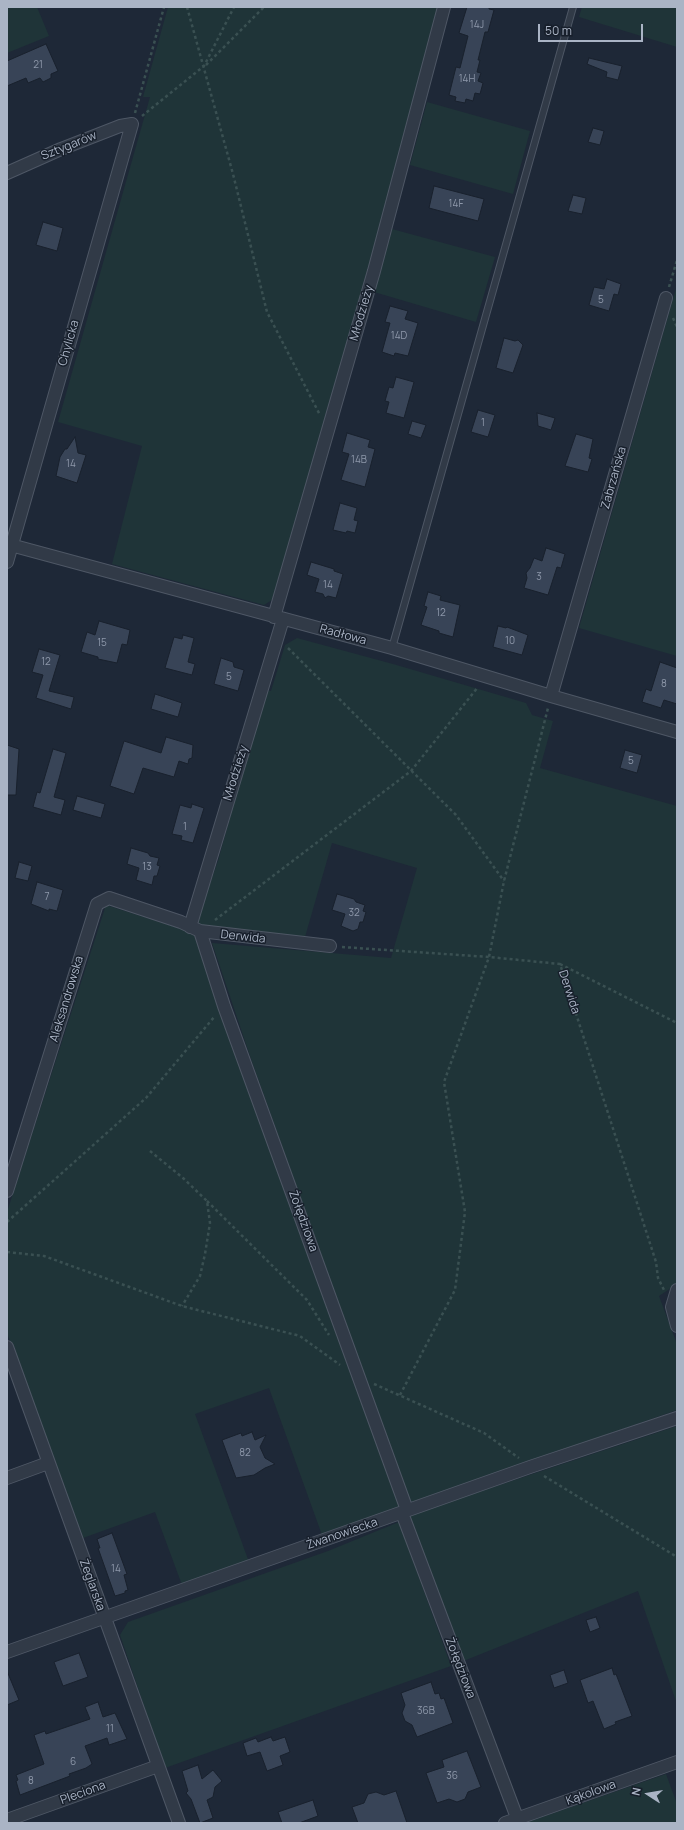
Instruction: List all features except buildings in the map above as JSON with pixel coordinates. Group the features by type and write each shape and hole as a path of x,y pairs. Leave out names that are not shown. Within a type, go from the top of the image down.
{"street":[{"name":"Młodzieży","path":"195,929 275,642 278,618 328,432 403,167 444,7"},
{"name":"Sztygarów","path":"7,173 61,149 120,126 132,124"},
{"name":"Chylicka","path":"7,562 9,545 132,124"},
{"name":"Zabrzańska","path":"551,696 666,298"},
{"name":"Radłowa","path":"9,545 392,648 677,732"},
{"name":"Aleksandrowska","path":"7,1190 97,904 109,898 114,899 195,929"},
{"name":"Derwida","path":"195,929 330,946"},
{"name":"Żołędziowa","path":"195,929 518,1821"},
{"path":"675,1294 672,1307 677,1326"},
{"name":"Żeglarska","path":"7,1347 179,1823"},
{"name":"Żwanowiecka","path":"7,1652 405,1511 677,1418"},
{"path":"7,1478 48,1463"},
{"name":"Kąkolowa","path":"505,1823 518,1821 677,1762"},
{"name":"Pleciona","path":"7,1820 158,1766"}],"lane":[{"path":"392,648 573,7"}],"path":[{"path":"132,124 164,7"},
{"path":"187,7 234,174 267,312 328,432"},
{"path":"204,66 234,7"},
{"path":"132,124 204,66 264,7"},
{"path":"666,298 677,260"},
{"path":"275,642 284,644 456,814 504,881"},
{"path":"195,929 411,771 487,677"},
{"path":"400,1395 455,1290 465,1212 444,1082 489,957 504,881 551,696"},
{"name":"Derwida","path":"330,946 489,957 560,964 656,1262 658,1278 663,1288 675,1294"},
{"path":"560,964 677,1023"},
{"path":"7,1222 146,1098 224,1006"},
{"path":"150,1151 184,1178 307,1300 332,1341"},
{"path":"182,1306 200,1276 210,1223 207,1201"}],"green space":[{"path":"7,7 37,7 49,36 7,53"},
{"path":"168,7 440,7 384,219 275,598 264,605 112,564 142,446 58,422 150,97 143,97"},
{"path":"582,7 677,7 677,47 579,17"},
{"path":"427,102 530,131 513,194 410,165"},
{"path":"392,229 495,257 476,322 374,292"},
{"path":"677,285 677,656 579,628"},
{"path":"297,638 393,664 526,703 532,715 553,721 540,768 677,806 677,1284 659,1296 677,1344 677,1410 410,1504 252,1062 212,943 391,958 417,868 332,843 305,937 195,925 218,861 265,690 271,691 285,645"},
{"path":"106,905 194,933 401,1507 322,1535 269,1388 195,1414 249,1562 182,1585 155,1512 83,1538 7,1333 7,1212"},
{"path":"677,1426 677,1704 638,1591 461,1662 409,1515"},
{"path":"399,1522 451,1666 165,1768 120,1635 128,1622 328,1551"},
{"path":"666,1774 677,1804 677,1823 525,1823"}]}
